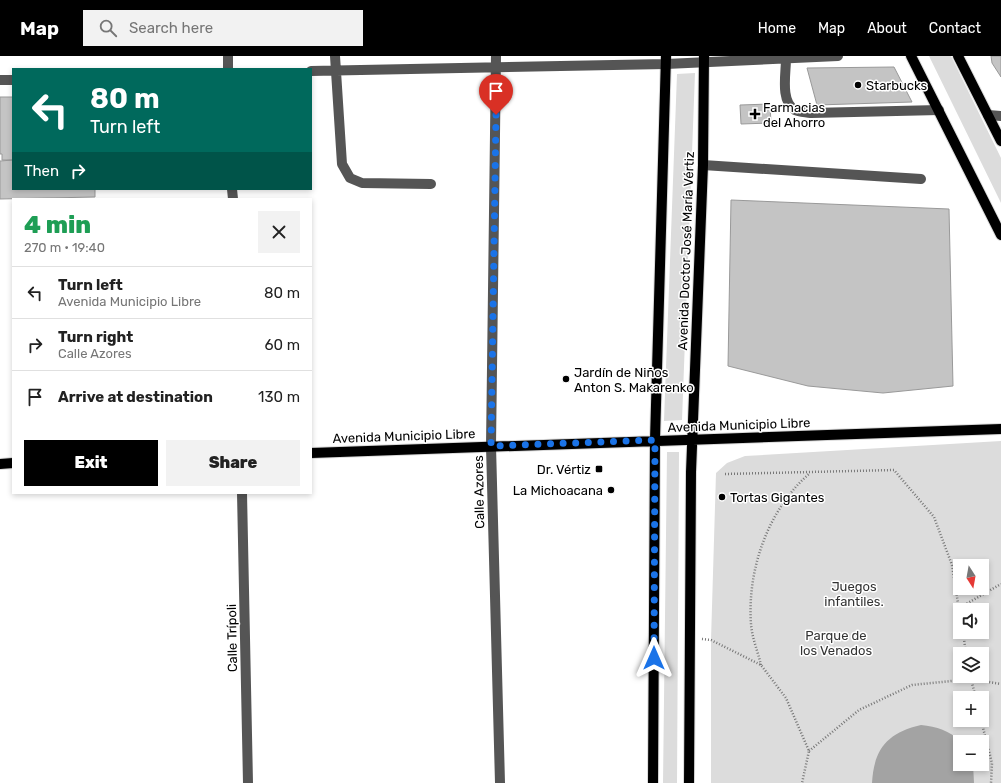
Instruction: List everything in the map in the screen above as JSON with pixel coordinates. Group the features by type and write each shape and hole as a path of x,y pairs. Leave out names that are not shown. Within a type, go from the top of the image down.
{"main road":[{"path":"911,56 1001,235"},
{"path":"958,56 1001,141"},
{"name":"Avenida Doctor José María Vértiz","path":"689,783 692,439 703,165 704,59"},
{"name":"Avenida Doctor José María Vértiz","path":"653,783 655,440 666,60"},
{"name":"Avenida Municipio Libre","path":"312,453 1001,429"},
{"path":"0,464 12,463"}],"street":[{"path":"228,56 228,68"},
{"path":"335,56 342,164 350,178 362,183 431,184"},
{"name":"Calle Azores","path":"496,56 491,446 500,783"},
{"path":"312,71 496,68 666,60 786,59 838,56"},
{"path":"786,59 785,92 788,102 795,110 811,113 939,110"},
{"path":"0,80 12,80"},
{"path":"988,115 1001,116"},
{"path":"703,165 921,179"},
{"name":"Calle Trípoli","path":"242,494 248,783"}],"path":[{"path":"725,474 894,470 934,517 952,565 958,603"},
{"path":"802,783 809,751 786,698 761,666 751,625 752,583 761,546 774,518 798,483 810,473"},
{"path":"968,603 1001,584"},
{"path":"690,637 711,640 761,666"},
{"path":"809,751 859,710 912,685 953,679"},
{"path":"989,681 1001,684"},
{"path":"983,727 992,763 991,783"}],"green space":[{"path":"929,56 951,56 1001,158 1001,203"},
{"path":"695,73 682,420 664,421 677,74"},
{"name":"Parque de los Venados","path":"1001,441 1001,783 711,783 711,640 716,473 727,463 745,456"},
{"path":"667,452 679,452 677,783 663,783"}],"shaded area":[{"path":"921,725 942,730 953,736 953,771 973,771 974,783 872,783 876,761 884,744 891,738 909,728"}],"building":[{"path":"991,56 1001,56 1001,77 992,63"},
{"name":"Starbucks","path":"894,67 912,102 817,105 807,68"},
{"path":"0,97 12,97 12,160 2,160 2,154 0,154"},
{"name":"Farmacias del Ahorro","path":"770,104 771,123 741,124 740,105"},
{"path":"12,160 12,190 95,190 95,197 0,199 0,161"},
{"path":"731,200 949,209 953,386 883,393 808,386 728,366"}],"place":[{"name":"Starbucks","path":"858,85"},
{"name":"Farmacias del Ahorro","path":"755,114"},
{"name":"Jardín de Niños Anton S. Makarenko","path":"566,379"},
{"name":"Dr. Vértiz","path":"599,469"},
{"name":"La Michoacana","path":"611,490"},
{"name":"Tortas Gigantes","path":"722,497"}],"route":[{"path":"496,115 491,446 655,440 654,658"}],"park label":[{"name":"Juegos infantiles.","path":"854,594"}]}
